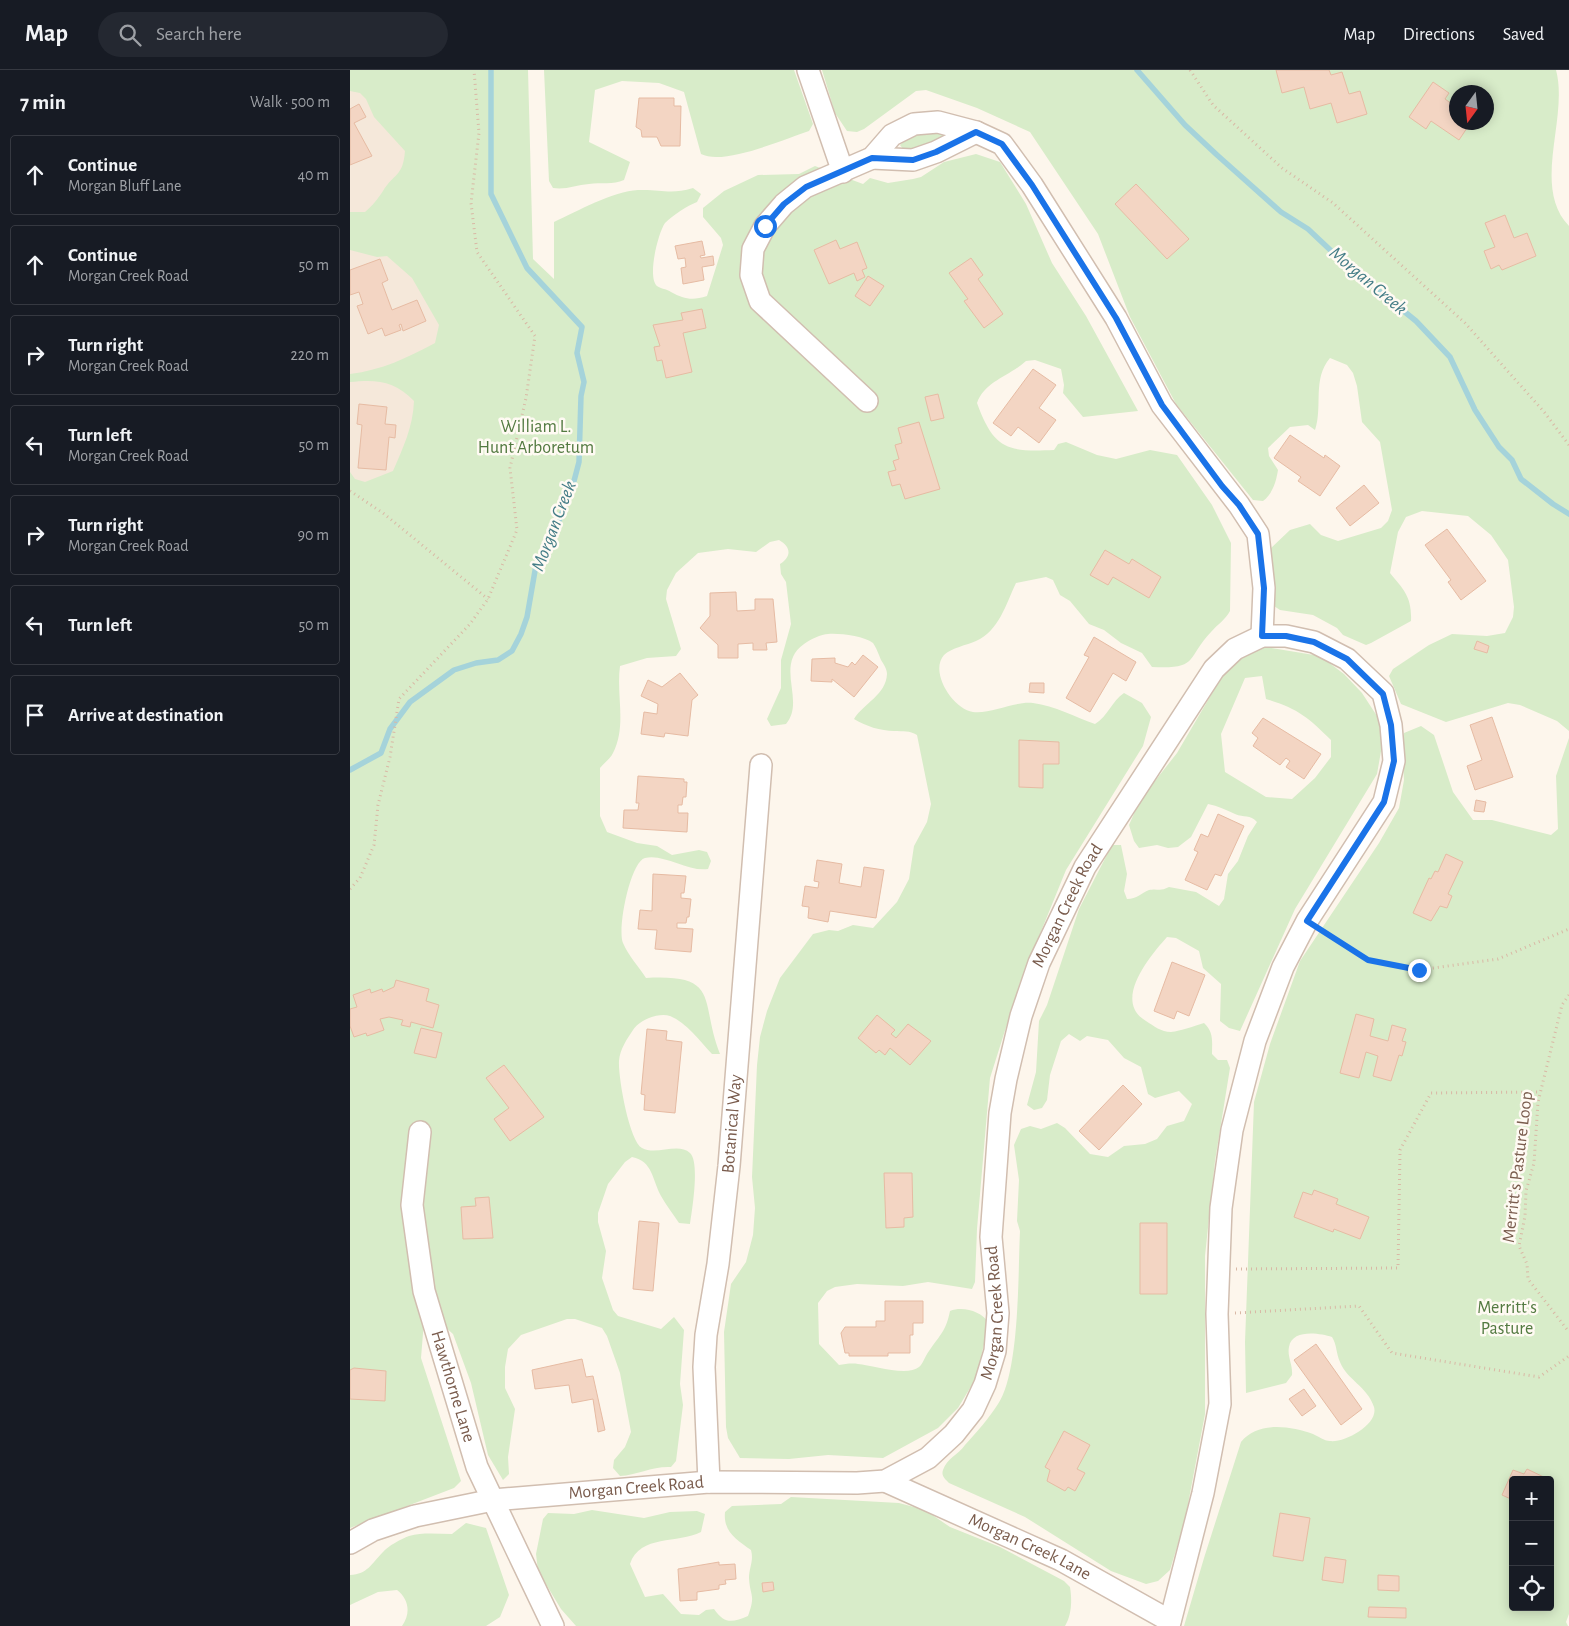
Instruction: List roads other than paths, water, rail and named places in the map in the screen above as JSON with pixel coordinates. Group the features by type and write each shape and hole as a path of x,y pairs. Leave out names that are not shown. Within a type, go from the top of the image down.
{"street":[{"path":"808,70 843,172"},
{"path":"867,401 760,301 751,275 751,262 758,237 784,204 806,187 872,158 892,135 914,124 938,122 976,132 1002,144 1032,185 1116,318 1162,405 1222,486 1239,505 1258,534 1264,588 1262,636"},
{"path":"872,158 913,160 936,152 976,132"},
{"name":"Morgan Creek Road","path":"350,1543 373,1530 415,1516 493,1500 709,1482 857,1483 885,1481 928,1458 954,1434 973,1410 985,1384 995,1351 998,1314 991,1237 1000,1112 1021,1016 1039,963 1085,867 1214,668 1235,649 1262,636 1286,636 1314,642 1347,659 1383,694 1391,725 1394,761 1384,802 1307,921 1284,966 1255,1041 1232,1130 1221,1208 1217,1314 1220,1404 1203,1493 1170,1624"},
{"name":"Botanical Way","path":"709,1482 704,1366 706,1335 718,1264 729,1166 761,765"},
{"name":"Hawthorne Lane","path":"420,1132 412,1205 424,1291 477,1467 553,1626"},
{"name":"Morgan Creek Lane","path":"885,1481 1061,1560 1170,1624"}],"waterway":[{"name":"Morgan Creek","path":"350,770 381,753 390,729 410,702 454,670 476,663 498,660 512,651 527,617 536,565 554,534 574,481 579,462 581,396 584,382 577,353 582,327 527,268 491,194 491,70"},
{"name":"Morgan Creek","path":"1137,70 1185,125 1217,155 1281,212 1308,229 1343,262 1416,321 1450,357 1475,410 1499,447 1512,460 1521,479 1569,514"}],"park label":[{"name":"William L. Hunt Arboretum","path":"536,437"},
{"name":"Merritt's Pasture","path":"1507,1318"}]}
